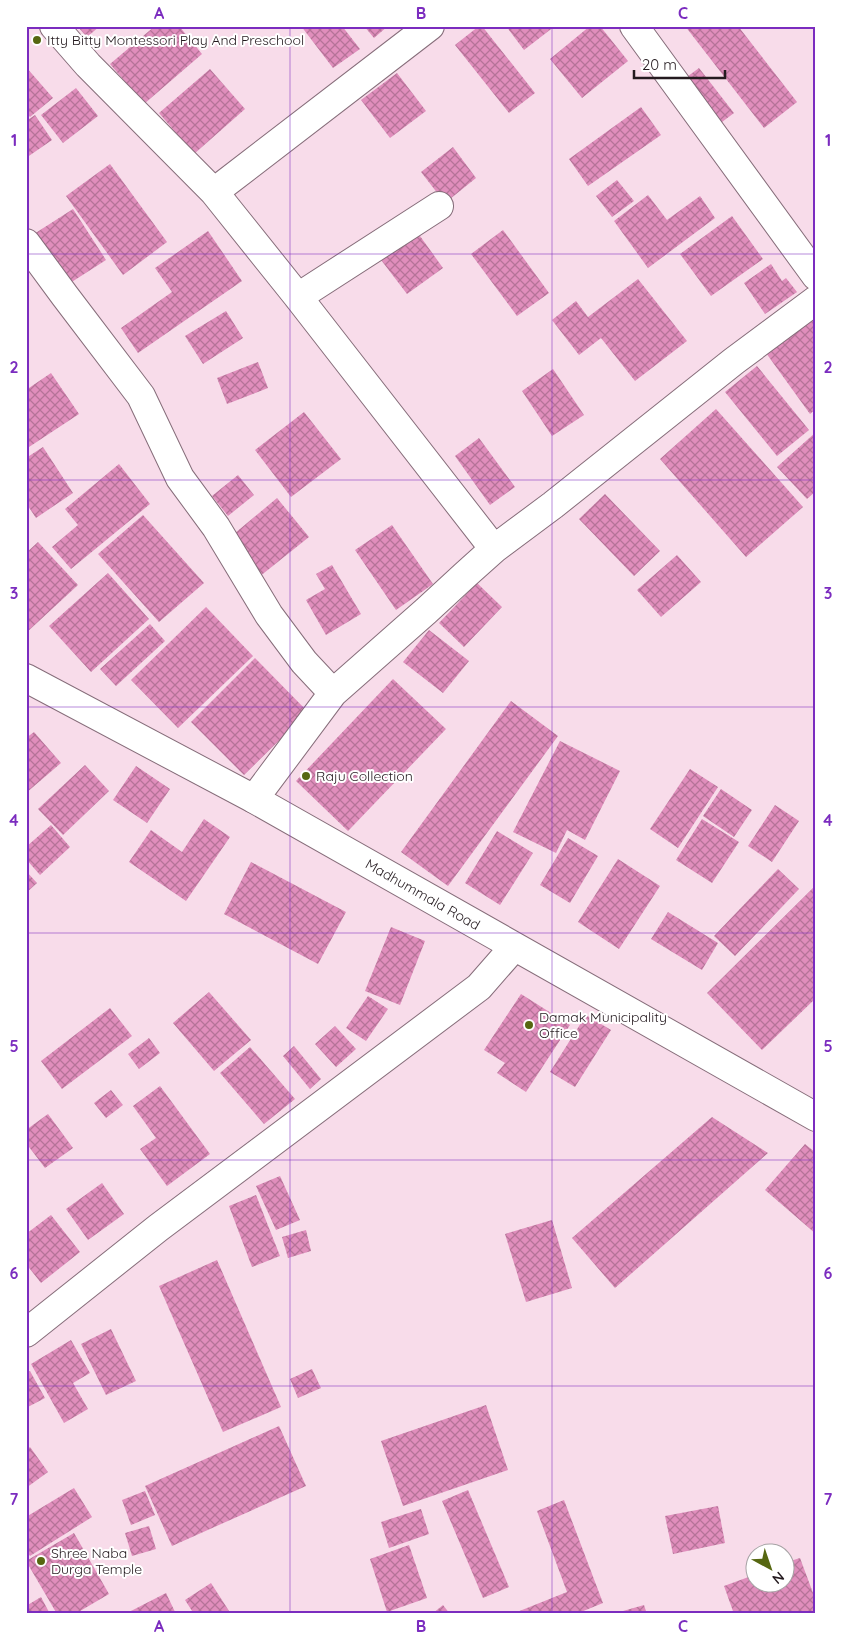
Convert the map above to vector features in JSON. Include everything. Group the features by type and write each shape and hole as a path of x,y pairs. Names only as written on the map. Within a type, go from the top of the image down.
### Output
{"street":[{"path":"54,26 88,65 214,192 494,549"},
{"path":"214,192 430,26"},
{"path":"634,26 816,276"},
{"path":"298,297 439,206"},
{"path":"26,243 141,396 180,478 216,527 269,615 304,662 333,693"},
{"path":"254,799 333,693 494,549 553,505 734,361 816,300"},
{"name":"Madhummala Road","path":"26,678 254,799 816,1117"},
{"path":"26,1334 158,1228 479,987 514,947"}],"building":[{"path":"77,26 100,26 87,37"},
{"path":"155,26 179,26 202,54 144,104 110,64"},
{"path":"301,26 342,26 360,49 333,68"},
{"path":"364,26 388,26 374,38"},
{"path":"479,26 482,26 535,93 509,113 455,45"},
{"path":"506,26 555,26 524,50"},
{"path":"590,26 600,26 628,61 582,98 550,59"},
{"path":"685,26 738,26 797,102 764,128"},
{"path":"26,67 53,98 30,117 26,113"},
{"path":"699,68 734,113 714,128 680,82"},
{"path":"210,69 245,109 194,154 159,113"},
{"path":"397,73 426,111 390,138 361,100"},
{"path":"76,88 98,116 63,143 41,115"},
{"path":"641,107 661,135 588,186 569,159"},
{"path":"35,115 52,140 26,158 26,121"},
{"path":"453,147 476,178 445,203 421,172"},
{"path":"110,164 167,242 123,275 66,196"},
{"path":"617,180 634,201 612,217 596,196"},
{"path":"648,195 667,220 700,196 715,218 648,268 614,221"},
{"path":"73,209 106,260 67,285 34,234"},
{"path":"732,216 763,259 711,296 680,254"},
{"path":"415,229 443,268 407,294 378,256"},
{"path":"503,230 549,293 517,316 471,254"},
{"path":"208,231 242,281 138,353 121,328 172,292 155,268"},
{"path":"771,264 782,281 786,278 797,292 765,314 744,283"},
{"path":"638,279 687,341 635,381 601,338 579,355 552,320 576,301 588,317"},
{"path":"226,311 243,338 203,364 185,336"},
{"path":"812,319 816,324 816,409 810,414 766,353"},
{"path":"258,362 268,388 227,404 217,378"},
{"path":"757,366 809,430 777,456 725,392"},
{"path":"553,369 584,415 552,436 522,391"},
{"path":"51,373 79,414 26,449 26,390"},
{"path":"716,409 803,507 746,557 660,459"},
{"path":"304,412 341,459 291,497 255,450"},
{"path":"816,432 816,491 807,499 777,467"},
{"path":"479,438 515,487 490,505 455,456"},
{"path":"43,447 73,493 36,518 26,503 26,458"},
{"path":"119,464 150,504 71,569 52,547 78,525 65,509"},
{"path":"238,475 254,495 228,516 212,496"},
{"path":"605,494 660,551 634,576 579,519"},
{"path":"277,498 309,537 259,577 228,539"},
{"path":"143,515 204,583 159,622 98,554"},
{"path":"392,525 433,584 396,610 355,550"},
{"path":"38,542 78,585 26,633 26,553"},
{"path":"677,555 701,582 661,617 637,590"},
{"path":"332,565 361,614 326,635 306,600 325,589 316,574"},
{"path":"108,573 149,619 91,672 49,626"},
{"path":"477,583 502,607 464,647 439,623"},
{"path":"206,607 253,656 178,728 131,680"},
{"path":"150,624 165,641 116,686 100,669"},
{"path":"429,630 469,661 443,693 403,662"},
{"path":"255,658 308,712 244,775 191,722"},
{"path":"393,679 446,729 348,831 296,781"},
{"path":"511,701 558,736 448,886 401,852"},
{"path":"34,732 61,763 26,793 26,738"},
{"path":"560,741 620,771 585,840 567,830 556,853 513,832"},
{"path":"85,765 109,791 63,835 38,809"},
{"path":"136,766 170,789 147,823 113,800"},
{"path":"690,769 718,787 678,848 650,829"},
{"path":"721,789 752,810 734,837 703,816"},
{"path":"775,805 799,821 772,862 748,846"},
{"path":"204,819 230,837 186,901 129,862 151,830 182,852"},
{"path":"702,819 739,842 712,883 676,860"},
{"path":"51,825 70,847 40,875 26,859 26,847"},
{"path":"497,831 533,853 500,905 465,883"},
{"path":"568,838 598,856 570,903 540,885"},
{"path":"618,859 660,886 619,949 578,922"},
{"path":"251,862 346,912 318,964 224,914"},
{"path":"778,869 799,889 735,956 714,936"},
{"path":"26,871 37,883 26,893"},
{"path":"816,885 816,998 762,1050 707,993"},
{"path":"668,912 718,943 702,970 651,939"},
{"path":"391,927 425,941 400,1005 365,991"},
{"path":"209,992 251,1040 214,1071 173,1023"},
{"path":"521,994 570,1025 526,1092 497,1073 505,1063 484,1050"},
{"path":"368,996 388,1009 366,1041 346,1028"},
{"path":"110,1008 132,1036 62,1089 41,1061"},
{"path":"586,1015 611,1030 575,1087 550,1072"},
{"path":"335,1026 356,1049 336,1067 315,1044"},
{"path":"149,1038 160,1053 139,1069 128,1054"},
{"path":"294,1046 321,1079 310,1089 283,1056"},
{"path":"250,1047 295,1099 264,1124 220,1073"},
{"path":"160,1086 210,1154 167,1186 140,1149 156,1138 133,1106"},
{"path":"111,1090 123,1105 106,1118 94,1103"},
{"path":"48,1114 73,1148 45,1168 26,1143 26,1130"},
{"path":"712,1117 768,1153 615,1288 572,1238"},
{"path":"805,1144 816,1153 816,1234 765,1190"},
{"path":"280,1176 300,1220 276,1230 256,1186"},
{"path":"102,1183 124,1214 88,1240 66,1209"},
{"path":"256,1195 280,1256 252,1267 229,1206"},
{"path":"51,1215 80,1252 41,1283 26,1264 26,1234"},
{"path":"552,1220 572,1288 526,1302 505,1234"},
{"path":"306,1230 311,1251 288,1258 282,1237"},
{"path":"217,1260 281,1407 223,1432 159,1286"},
{"path":"111,1329 136,1381 106,1395 81,1344"},
{"path":"71,1340 90,1373 73,1383 88,1409 64,1423 31,1364"},
{"path":"312,1369 321,1388 298,1398 290,1379"},
{"path":"30,1371 45,1398 26,1408 26,1373"},
{"path":"486,1405 508,1470 403,1506 381,1441"},
{"path":"279,1426 306,1486 172,1546 145,1486"},
{"path":"30,1447 48,1472 26,1488 26,1450"},
{"path":"74,1488 92,1517 30,1556 26,1551 26,1517"},
{"path":"468,1490 509,1587 483,1598 442,1501"},
{"path":"145,1491 155,1515 131,1525 122,1500"},
{"path":"564,1500 603,1603 576,1614 512,1614 567,1592 537,1511"},
{"path":"718,1506 725,1543 673,1554 665,1516"},
{"path":"421,1509 429,1534 389,1548 381,1522"},
{"path":"149,1526 156,1549 132,1556 125,1533"},
{"path":"74,1533 109,1594 75,1614 57,1614 26,1561"},
{"path":"409,1545 427,1598 387,1612 370,1559"},
{"path":"800,1558 816,1601 816,1614 734,1614 724,1586 744,1579 744,1592 794,1592 794,1560"},
{"path":"211,1583 231,1614 194,1614 185,1600"},
{"path":"166,1593 176,1614 130,1614 129,1612"},
{"path":"41,1597 50,1614 26,1614 26,1606"},
{"path":"443,1605 450,1614 432,1614"},
{"path":"644,1605 647,1614 616,1614 616,1613"}],"place":[{"name":"Itty Bitty Montessori Play And Preschool","path":"37,40"},
{"name":"Raju Collection","path":"306,776"},
{"name":"Damak Municipality Office","path":"529,1025"},
{"name":"Shree Naba Durga Temple","path":"41,1561"}]}
